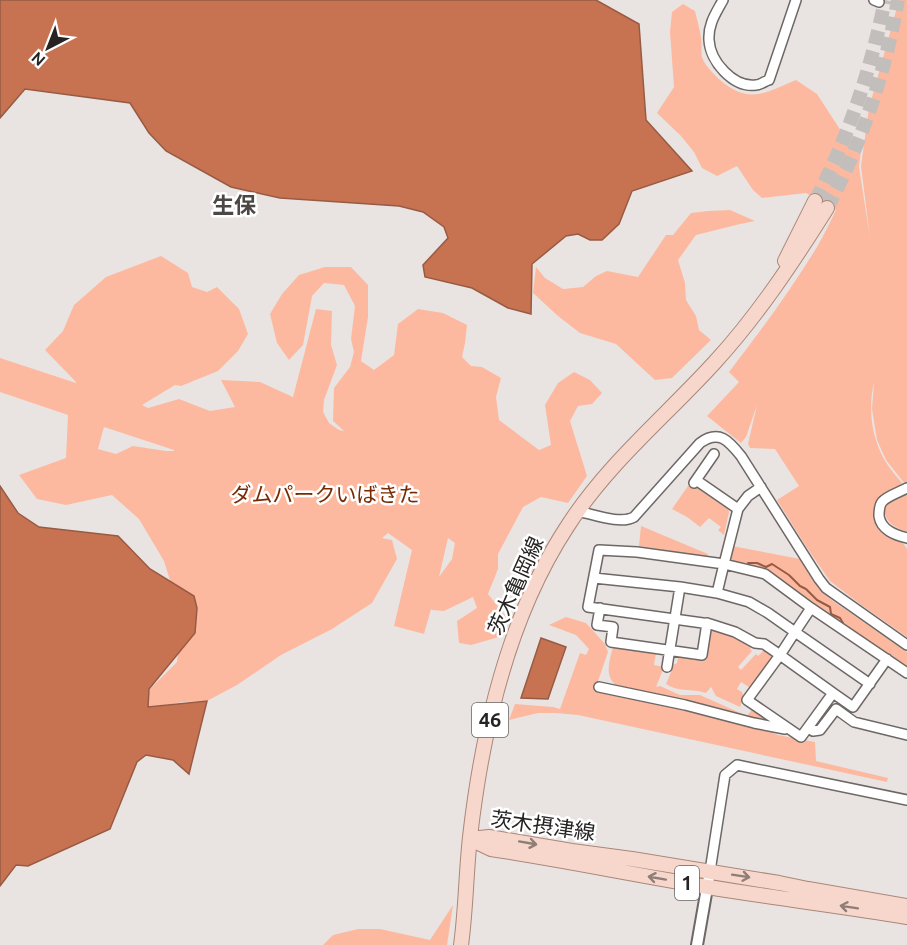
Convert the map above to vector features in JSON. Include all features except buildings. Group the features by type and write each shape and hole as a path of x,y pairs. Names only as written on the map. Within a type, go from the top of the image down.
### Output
{"main road":[{"name":"茨木亀岡線","path":"797,248 815,201"},
{"name":"茨木亀岡線","path":"461,945 470,839 489,724 519,621 539,576 578,511 614,466 709,369 757,313 797,248 827,208"},
{"name":"茨木摂津線","path":"470,839 489,837 710,871 907,906"},
{"name":"茨木摂津線","path":"470,839 491,849 707,887 907,917"}],"street":[{"path":"723,0 710,22 709,41 713,57 724,72 741,83 757,85 769,80 796,0"},
{"path":"578,511 626,520 634,517 700,443 712,437 722,438 731,443 741,456 826,588 907,645"},
{"path":"714,454 694,482 738,509"},
{"path":"717,593 738,509 748,496 761,487"},
{"path":"907,488 883,501 879,507 879,513 886,529 907,538"},
{"path":"887,659 853,707 764,644 755,643 735,632 707,623 588,607 599,550 637,552 724,564 765,574 811,608 887,659 907,674"},
{"path":"594,578 680,587 717,593 749,602 870,684"},
{"path":"667,667 680,587"},
{"path":"600,608 597,625 613,627 611,642 702,655 707,623"},
{"path":"811,608 780,655 747,691 747,700 801,737 833,693"},
{"path":"602,690 685,705 790,730"},
{"path":"808,728 813,731 820,730 836,709 854,722 907,735"},
{"path":"698,945 725,775 736,765 907,800"}],"green space":[{"path":"899,0 907,0 907,483 905,484 886,460 877,440 872,409 874,382 871,411 876,440 884,459 904,485 875,514 907,549 907,637 830,581 807,548 777,500 799,486 775,449 750,448 748,444 757,405 746,437 741,443 707,416 739,382 729,372 796,279 817,247 836,210 806,193 762,198 753,190 737,166 717,176 702,168 694,152 681,136 657,113 674,87 670,32 672,12 683,4 695,11 701,35 702,57 705,63 729,87 739,92 757,94 796,80 817,94 843,134 862,142 859,167 870,238 861,166 869,108"},
{"path":"730,210 755,221 696,235 678,260 685,283 686,300 696,316 699,330 711,340 672,378 655,380 616,344 580,333 533,293 536,267 545,278 563,289 583,287 596,276 607,271 638,277 666,235 673,235 691,213"},
{"name":"ダムパークいばきた","path":"161,256 188,273 192,287 207,292 217,287 239,309 248,334 238,351 218,371 181,386 175,385 142,405 148,408 179,399 210,411 235,407 221,380 260,382 293,397 316,309 332,311 331,345 337,365 324,400 323,412 329,423 344,431 333,421 334,388 350,367 354,352 351,339 355,306 344,285 324,283 312,296 303,345 289,360 277,343 270,314 282,294 299,275 325,267 351,267 368,285 368,317 361,361 374,370 394,355 398,324 418,309 443,313 467,325 462,357 471,366 482,367 501,378 496,397 499,420 539,450 551,445 545,405 558,383 574,372 590,380 602,393 592,404 578,406 570,421 587,476 568,503 541,497 523,507 498,554 498,569 488,594 507,618 499,637 471,645 459,643 457,621 477,608 473,597 444,611 431,609 424,634 394,626 412,550 388,533 382,538 392,540 397,559 372,603 332,629 281,655 237,685 207,701 183,702 148,708 149,690 177,662 182,619 164,561 139,519 112,495 66,505 37,499 19,475 66,458 68,415 0,392 0,358 76,383 45,350 63,331 74,305 106,277","holes":["104,427 174,450 174,451 133,446 116,454 98,449","448,538 455,543 452,559 439,577"]},
{"path":"688,486 698,486 727,506 729,512 724,535 718,530 721,527 709,518 700,527 672,509"},
{"path":"907,490 907,532 895,527 886,518 885,509 889,501"},
{"path":"641,526 708,554 707,557 639,546"},
{"path":"732,546 800,559 815,583 833,601 907,652 907,669 766,571 732,564 730,557"},
{"path":"566,617 586,623 605,644 608,652 595,690 815,742 816,761 888,778 887,782 578,715 538,713 509,720 515,704 560,709 580,653 586,655 589,649 576,635 549,625"},
{"path":"710,627 753,645 750,649 752,651 738,667 741,670 756,654 758,656 764,650 774,657 752,689 741,682 737,689 744,697 740,707 716,696 711,687 706,693 666,684 671,666 677,663 678,657 704,659"},
{"path":"613,647 656,653 654,665 664,667 656,687 660,686 680,695 700,695 747,716 753,708 777,725 620,688 609,675"},
{"path":"453,905 447,945 323,945 333,935 358,929 380,929 430,940"}],"shaded area":[{"path":"0,0 596,0 639,24 646,120 692,171 632,191 619,224 602,240 590,240 578,234 566,236 532,264 531,314 508,308 472,288 425,277 423,265 448,238 444,227 423,212 399,206 280,198 231,187 166,151 149,133 130,103 25,89 0,118"},
{"path":"0,486 18,513 39,527 118,536 150,569 194,596 197,608 195,633 149,689 148,707 207,701 189,774 173,760 146,755 137,762 110,829 28,866 16,865 0,886"},
{"path":"541,638 566,647 548,699 521,698"}],"waterway":[{"path":"748,563 757,563 766,567 772,564 789,575 817,600 830,607 831,614 840,618 843,623"}],"tunnel":[{"path":"815,201 838,153 857,103 873,52 885,0"},
{"path":"827,208 851,158 871,107 898,0"}],"district":[{"name":"生保","path":"234,205"}]}
